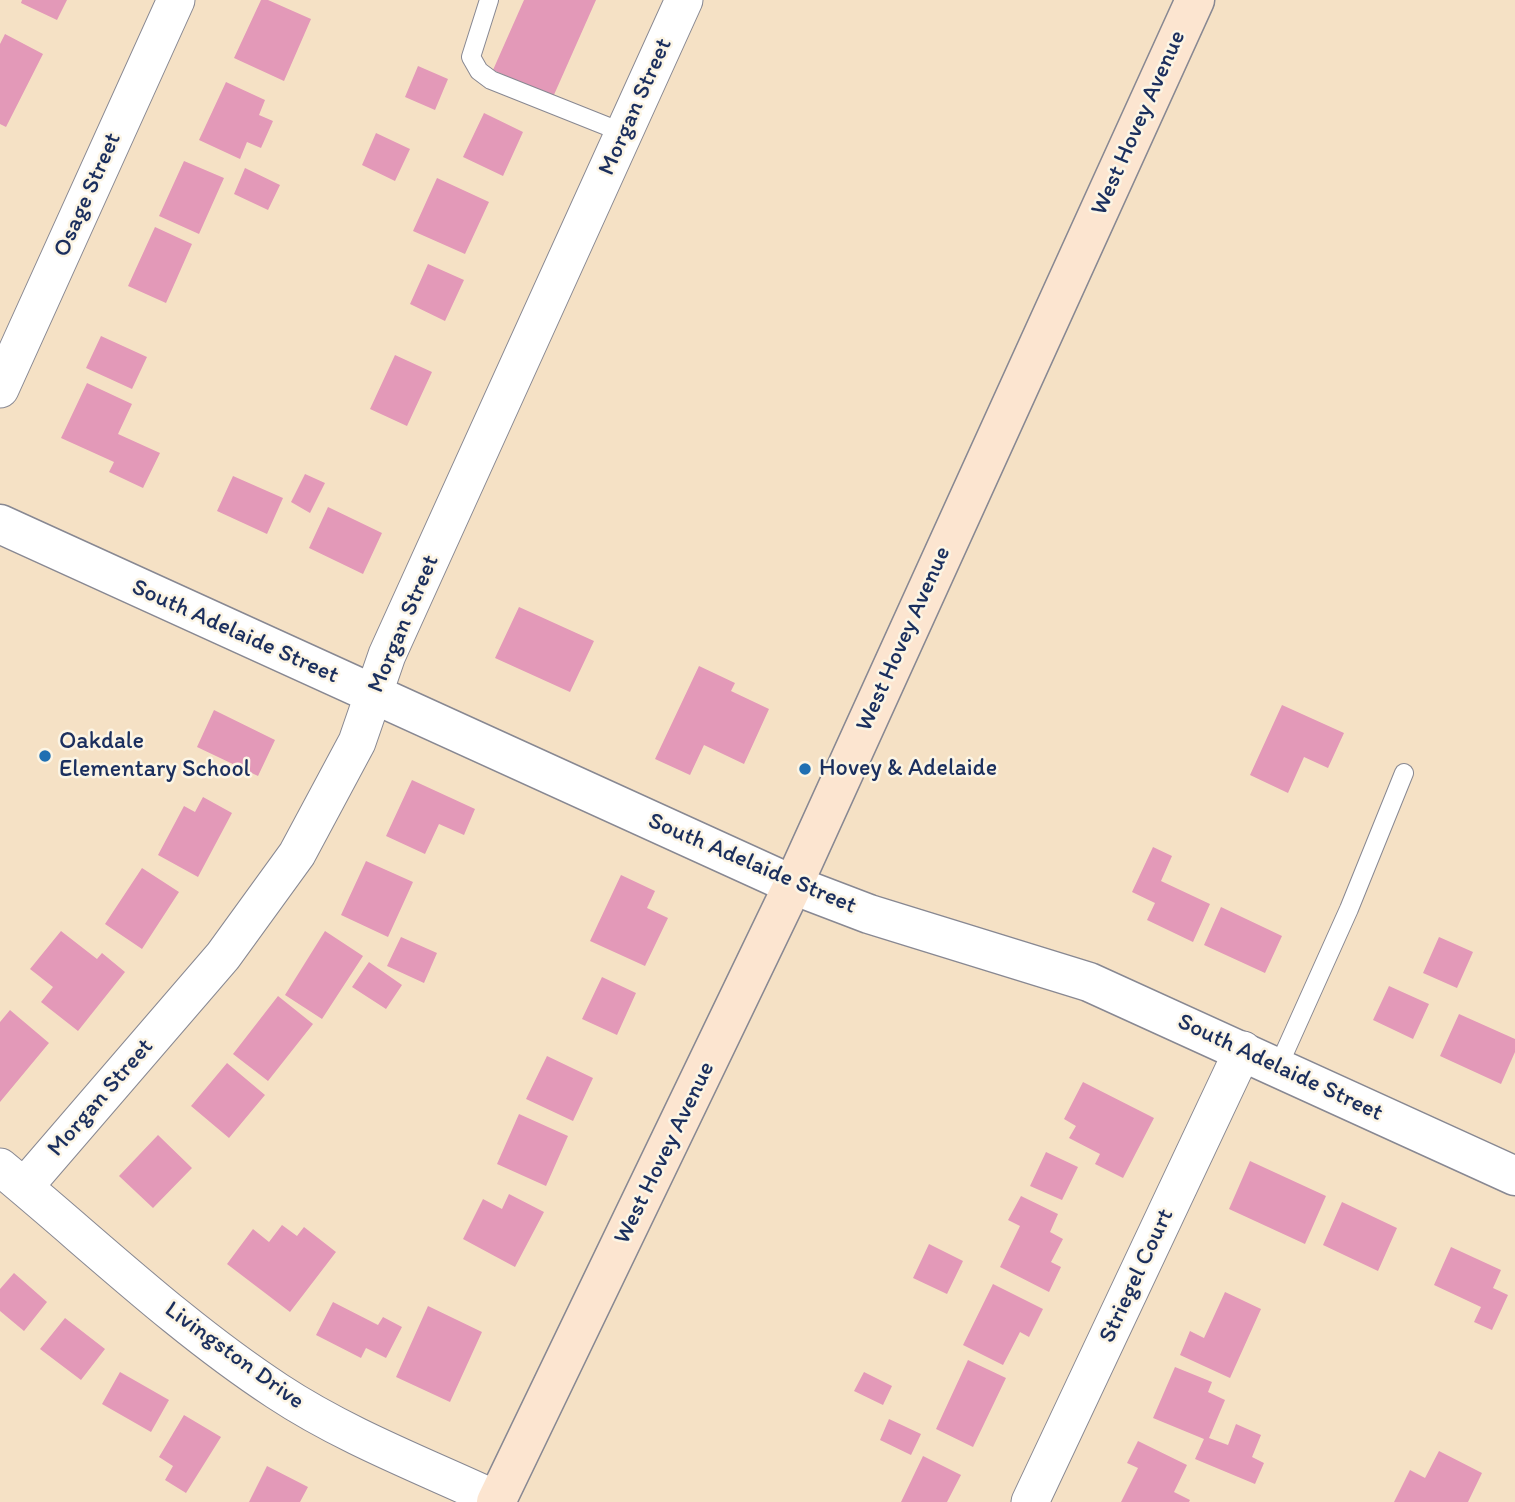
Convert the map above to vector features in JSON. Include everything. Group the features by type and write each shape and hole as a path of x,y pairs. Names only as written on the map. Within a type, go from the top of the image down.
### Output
{"main road":[{"name":"West Hovey Avenue","path":"496,1501 793,885 1195,0"}],"street":[{"name":"Osage Street","path":"0,389 176,0"},
{"name":"Morgan Street","path":"12,1177 223,956 297,853 357,742 387,655 684,0"},
{"name":"South Adelaide Street","path":"0,524 793,885 869,914 1089,982 1515,1176"},
{"name":"Striegel Court","path":"1030,1502 1242,1050"},
{"name":"Livingston Drive","path":"12,1177 201,1336 278,1391 367,1440 496,1501"}],"lane":[{"path":"489,0 471,57 479,71 491,80 624,134"},
{"path":"1278,1067 1349,909 1404,773"}],"building":[{"path":"22,0 67,0 57,20 21,3"},
{"path":"261,0 268,0 311,19 284,81 234,58"},
{"path":"524,0 596,0 553,97 493,70"},
{"path":"5,34 43,54 6,127 0,124 0,44"},
{"path":"418,66 448,79 435,110 405,97"},
{"path":"226,82 265,100 259,115 273,121 261,148 247,142 240,159 199,140"},
{"path":"484,113 523,132 503,176 463,157"},
{"path":"376,133 410,149 395,181 362,165"},
{"path":"184,161 224,178 199,234 159,216"},
{"path":"245,168 280,185 268,210 234,194"},
{"path":"437,178 489,202 465,254 413,231"},
{"path":"155,227 192,244 166,303 128,286"},
{"path":"428,264 464,280 445,321 410,304"},
{"path":"101,336 147,357 132,389 86,368"},
{"path":"395,355 432,372 407,426 370,409"},
{"path":"87,383 132,404 118,434 160,453 143,488 109,472 114,462 61,438"},
{"path":"305,474 325,483 310,513 291,502"},
{"path":"233,476 283,498 267,534 217,511"},
{"path":"328,507 382,533 363,574 309,548"},
{"path":"519,607 594,641 570,692 495,658"},
{"path":"699,666 735,683 731,691 769,709 744,764 704,745 690,775 655,759"},
{"path":"1282,705 1344,733 1328,768 1304,757 1288,793 1250,775"},
{"path":"214,710 275,740 258,776 197,747"},
{"path":"412,780 475,809 464,835 439,824 425,854 386,836"},
{"path":"203,797 232,813 198,877 158,855 184,806 195,812"},
{"path":"1153,847 1172,856 1161,881 1210,904 1193,942 1147,920 1155,903 1132,892"},
{"path":"366,861 413,882 388,937 341,915"},
{"path":"142,868 179,892 142,949 105,924"},
{"path":"621,875 655,891 647,908 668,918 645,966 590,941"},
{"path":"1221,907 1282,936 1265,973 1204,945"},
{"path":"61,931 97,959 102,953 125,972 78,1031 41,1002 53,987 30,969"},
{"path":"325,931 363,956 322,1019 285,995"},
{"path":"401,937 437,953 424,983 387,966"},
{"path":"1439,937 1473,952 1457,988 1423,973"},
{"path":"369,962 402,985 386,1009 352,987"},
{"path":"602,977 636,993 617,1035 582,1019"},
{"path":"1389,986 1429,1004 1413,1039 1373,1020"},
{"path":"278,996 313,1024 268,1081 233,1054"},
{"path":"10,1010 49,1043 0,1102 0,1022"},
{"path":"1459,1014 1515,1039 1515,1052 1501,1084 1440,1056"},
{"path":"547,1056 593,1078 573,1121 526,1099"},
{"path":"227,1063 265,1095 229,1138 191,1106"},
{"path":"1083,1082 1154,1118 1123,1178 1095,1164 1100,1154 1069,1138 1076,1126 1064,1119"},
{"path":"519,1114 568,1136 546,1186 497,1164"},
{"path":"158,1135 192,1168 153,1208 119,1176"},
{"path":"1046,1152 1078,1167 1062,1200 1030,1186"},
{"path":"1250,1161 1326,1196 1305,1244 1229,1209"},
{"path":"509,1194 544,1212 515,1267 463,1239 483,1199 502,1209"},
{"path":"1021,1196 1058,1214 1050,1232 1063,1239 1051,1262 1061,1267 1049,1292 1000,1267 1020,1226 1008,1220"},
{"path":"1342,1202 1397,1228 1378,1271 1323,1245"},
{"path":"282,1225 297,1236 304,1227 336,1252 290,1312 227,1264 253,1229 269,1242"},
{"path":"929,1244 963,1261 947,1294 913,1278"},
{"path":"1451,1247 1501,1270 1493,1288 1508,1295 1492,1330 1474,1322 1481,1307 1434,1285"},
{"path":"14,1273 47,1302 24,1331 0,1311 0,1289"},
{"path":"993,1284 1043,1309 1029,1337 1020,1332 1003,1365 963,1345"},
{"path":"1225,1292 1261,1309 1230,1378 1180,1355 1190,1331 1204,1338"},
{"path":"333,1302 378,1325 383,1317 402,1327 386,1358 366,1348 361,1358 316,1335"},
{"path":"428,1306 482,1332 450,1402 396,1377"},
{"path":"65,1318 105,1349 81,1380 40,1349"},
{"path":"968,1360 1006,1378 973,1447 936,1429"},
{"path":"1175,1367 1212,1382 1208,1392 1225,1400 1209,1438 1228,1445 1236,1424 1261,1435 1252,1457 1264,1463 1255,1484 1195,1459 1204,1439 1153,1418"},
{"path":"120,1372 169,1400 151,1432 102,1404"},
{"path":"864,1372 892,1386 883,1405 854,1391"},
{"path":"184,1415 221,1437 186,1493 165,1480 173,1466 159,1457"},
{"path":"889,1419 921,1434 911,1455 880,1440"},
{"path":"1138,1441 1187,1465 1174,1492 1190,1500 1189,1502 1121,1502 1138,1468 1127,1463"},
{"path":"1439,1451 1482,1473 1468,1502 1394,1502 1410,1470 1425,1478"},
{"path":"923,1456 961,1475 947,1502 901,1502"},
{"path":"267,1466 308,1487 300,1502 249,1502"}],"place":[{"name":"Oakdale Elementary School","path":"45,756"},
{"name":"Hovey & Adelaide","path":"805,769"}]}
